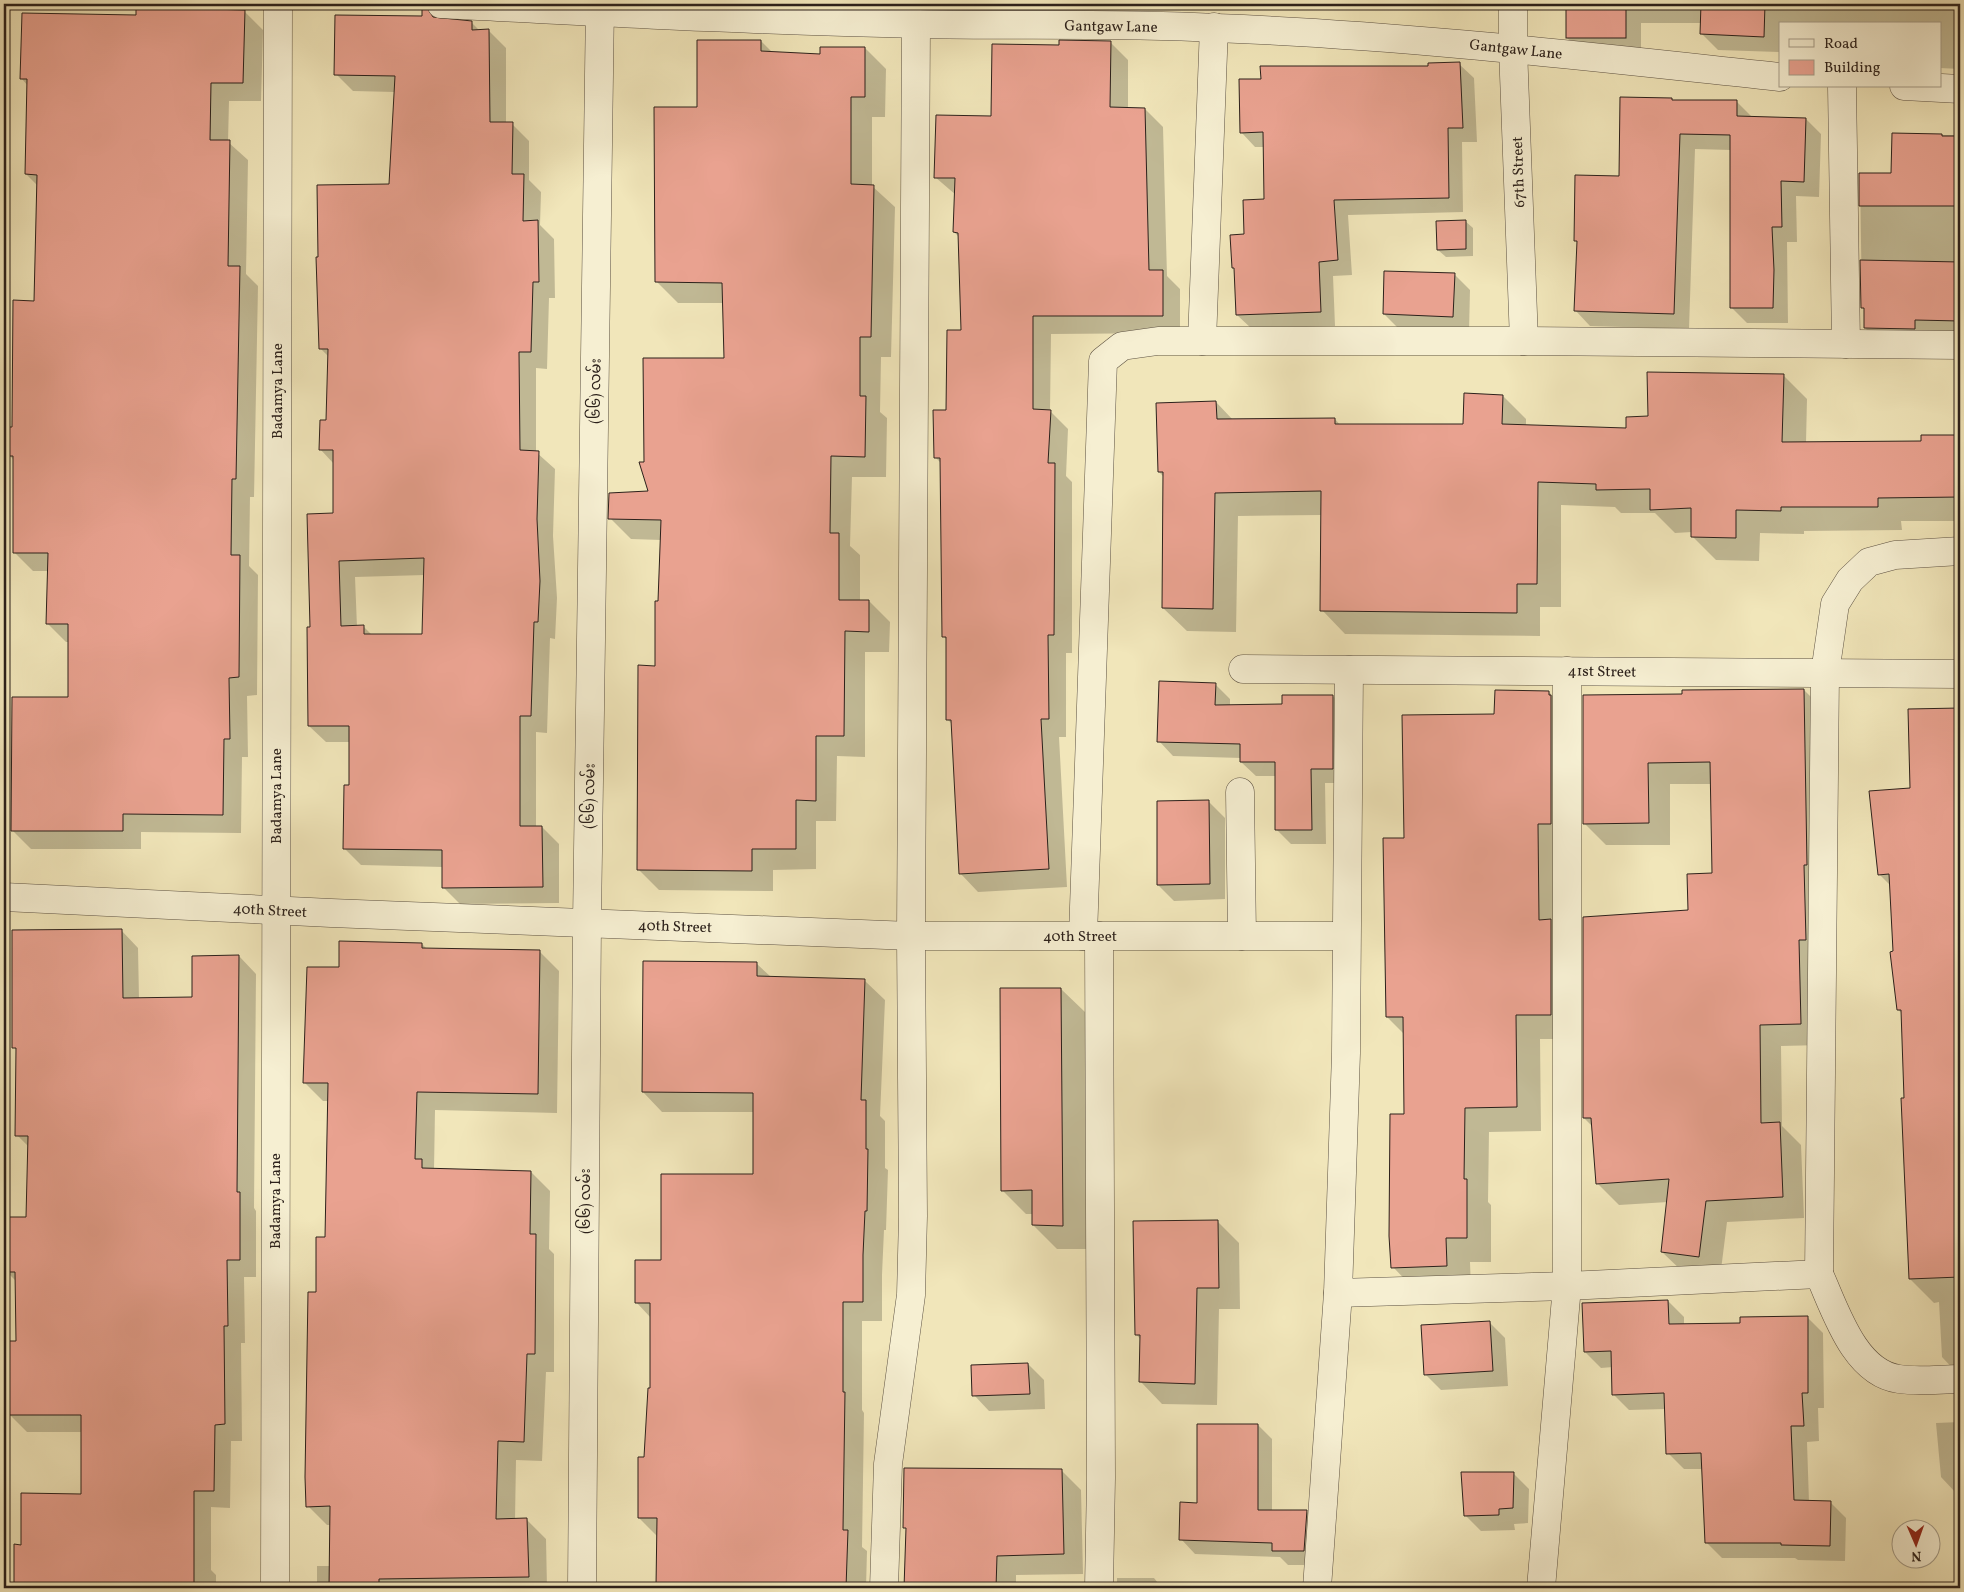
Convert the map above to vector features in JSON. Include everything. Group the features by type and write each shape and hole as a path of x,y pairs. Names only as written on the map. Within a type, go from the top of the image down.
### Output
{"street":[{"name":"Badamya Lane","path":"275,1588 278,4"},
{"name":"Gantgaw Lane","path":"441,4 600,9 916,24 1214,27 1378,37 1513,48 1779,77"},
{"name":"67th Street","path":"1513,4 1524,341"},
{"name":"(၆၆) လမ်း","path":"582,1588 587,922 600,9"},
{"path":"884,1588 888,1464 911,1295 916,24"},
{"path":"1202,342 1214,27"},
{"path":"1842,88 1846,344"},
{"path":"1941,88 1960,89"},
{"path":"1099,1588 1102,1478 1091,936 1103,361 1122,346 1158,341 1524,341 1960,345"},
{"path":"1960,551 1895,555 1869,562 1850,580 1835,604 1825,673 1819,1274 1840,1323 1860,1357 1897,1379 1960,1379"},
{"name":"41st Street","path":"1243,670 1960,674"},
{"path":"1317,1588 1338,1293 1346,1053 1350,670"},
{"path":"1541,1588 1567,1286 1568,671"},
{"path":"1240,792 1242,936"},
{"name":"40th Street","path":"4,897 911,936 1346,936"},
{"path":"1338,1293 1567,1286 1819,1274"}],"building":[{"path":"1566,4 1626,4 1626,38 1566,38"},
{"path":"1701,4 1765,4 1764,37 1700,34"},
{"path":"426,6 433,17 472,21 472,30 489,29 490,122 513,122 512,174 524,174 523,221 538,220 539,282 533,282 531,352 519,352 520,450 539,451 537,519 540,581 538,622 534,622 531,716 520,716 520,826 542,826 543,887 442,888 442,850 343,849 344,785 349,785 349,726 308,726 307,627 310,627 307,514 333,513 333,450 319,450 320,420 326,420 328,349 319,349 316,257 318,257 317,185 389,184 395,76 334,75 335,15 422,16 422,7","holes":["424,558 422,634 364,634 364,625 341,626 339,561"]},
{"path":"136,7 245,10 243,83 211,83 210,140 230,140 228,266 240,266 236,479 232,479 231,555 240,555 239,677 229,678 230,739 224,739 223,815 123,814 123,831 11,831 12,697 68,697 68,624 46,624 48,553 13,553 13,456 8,456 8,427 12,427 13,300 34,301 37,175 25,174 27,79 20,79 22,13 136,15"},
{"path":"697,40 761,40 761,51 820,54 820,47 865,47 865,97 851,97 851,184 874,185 871,337 860,337 860,396 866,396 865,457 831,456 830,533 839,533 839,600 869,600 869,632 845,631 844,736 816,736 816,801 796,800 796,849 752,849 752,871 637,870 638,665 655,666 655,601 658,601 661,520 608,519 609,493 648,491 639,462 644,462 643,358 724,358 722,283 655,282 654,107 697,107"},
{"path":"1059,40 1111,41 1110,107 1145,108 1149,270 1163,270 1163,316 1033,316 1033,409 1051,410 1048,463 1055,463 1054,635 1048,635 1049,719 1041,719 1049,869 959,874 951,720 946,720 946,637 942,637 940,458 934,458 933,410 946,410 947,330 961,330 958,233 953,232 955,178 934,178 936,115 991,116 992,44 1059,45"},
{"path":"1460,62 1463,128 1448,128 1449,198 1334,200 1338,260 1319,262 1321,312 1236,315 1234,268 1232,268 1230,235 1244,234 1243,200 1264,199 1263,132 1240,133 1239,79 1261,79 1260,66 1428,66 1428,63"},
{"path":"1620,97 1672,98 1672,100 1737,100 1737,116 1806,118 1804,182 1781,181 1782,227 1772,227 1773,308 1730,308 1730,135 1680,134 1674,314 1574,311 1577,241 1574,241 1575,175 1619,176"},
{"path":"1892,133 1960,136 1960,206 1859,206 1859,173 1891,173"},
{"path":"1466,220 1466,249 1437,250 1436,221"},
{"path":"1860,260 1960,262 1960,321 1915,320 1915,329 1864,328 1864,308 1861,308"},
{"path":"1384,271 1455,273 1453,317 1383,314"},
{"path":"1647,372 1784,374 1782,442 1921,441 1921,435 1959,435 1960,497 1878,498 1878,507 1781,507 1781,511 1736,510 1736,538 1691,537 1691,508 1650,510 1650,489 1596,490 1596,484 1538,482 1537,584 1517,584 1517,613 1320,611 1321,491 1215,493 1213,609 1162,608 1163,472 1158,472 1156,403 1216,401 1217,419 1335,418 1335,424 1463,424 1464,393 1503,395 1502,424 1626,428 1626,417 1648,416"},
{"path":"1159,681 1216,683 1215,705 1282,704 1282,695 1333,695 1333,769 1311,769 1312,830 1275,830 1275,762 1240,762 1240,744 1157,742"},
{"path":"1804,689 1807,865 1804,865 1806,940 1799,940 1801,1024 1760,1025 1761,1123 1780,1122 1783,1197 1706,1201 1699,1257 1661,1252 1669,1179 1596,1184 1591,1118 1583,1118 1583,917 1688,910 1687,874 1712,873 1710,762 1648,763 1649,823 1583,824 1583,695 1682,694 1682,690"},
{"path":"1495,690 1549,691 1549,695 1551,695 1551,824 1538,824 1539,920 1551,919 1551,1015 1516,1015 1517,1107 1465,1108 1464,1179 1467,1179 1467,1238 1446,1238 1447,1266 1391,1268 1389,1236 1390,1114 1404,1114 1403,1017 1386,1017 1383,838 1404,838 1402,715 1494,714"},
{"path":"1960,708 1960,1277 1909,1279 1901,1098 1904,1098 1901,1010 1897,1010 1890,952 1893,951 1889,874 1878,875 1869,791 1910,788 1908,709"},
{"path":"1209,800 1210,884 1157,885 1157,801"},
{"path":"122,929 123,998 192,997 192,956 239,955 237,1192 240,1192 240,1260 227,1260 228,1326 224,1326 225,1424 215,1425 214,1491 194,1491 194,1585 116,1585 116,1588 14,1588 14,1544 21,1545 21,1493 81,1494 81,1415 8,1415 9,1341 16,1341 15,1272 6,1272 6,1217 26,1217 28,1136 15,1136 16,1048 12,1048 12,930"},
{"path":"339,941 422,943 422,948 540,950 538,1094 417,1092 415,1159 422,1159 422,1168 531,1171 530,1234 536,1234 535,1354 527,1354 524,1442 498,1441 496,1519 527,1518 529,1577 379,1579 379,1588 329,1588 330,1506 306,1507 305,1477 308,1292 316,1292 316,1237 325,1237 328,1083 303,1083 307,967 339,967"},
{"path":"643,961 757,962 757,976 865,979 861,1100 866,1100 866,1149 868,1149 867,1211 865,1211 863,1255 863,1302 843,1302 843,1392 845,1392 843,1530 848,1530 846,1588 656,1586 657,1518 638,1518 638,1457 644,1457 648,1388 650,1388 650,1303 635,1303 635,1260 661,1260 661,1174 753,1174 753,1093 642,1092"},
{"path":"1000,988 1061,988 1063,1226 1032,1225 1032,1190 1001,1191"},
{"path":"1218,1220 1219,1288 1197,1288 1195,1384 1139,1382 1140,1335 1135,1335 1133,1221"},
{"path":"1668,1300 1669,1324 1740,1323 1740,1317 1808,1316 1808,1393 1802,1393 1804,1426 1791,1426 1794,1500 1831,1501 1830,1546 1781,1545 1781,1543 1705,1543 1701,1453 1666,1454 1664,1393 1612,1395 1611,1351 1584,1352 1582,1303"},
{"path":"1490,1321 1493,1371 1424,1375 1421,1325"},
{"path":"1028,1363 1030,1394 972,1396 971,1365"},
{"path":"1197,1424 1258,1424 1258,1510 1307,1510 1304,1551 1272,1551 1272,1543 1179,1540 1180,1502 1197,1503"},
{"path":"904,1468 1062,1469 1064,1554 997,1556 996,1588 904,1588 906,1528 903,1528"},
{"path":"1461,1472 1514,1472 1513,1508 1499,1509 1499,1515 1464,1516"}]}
